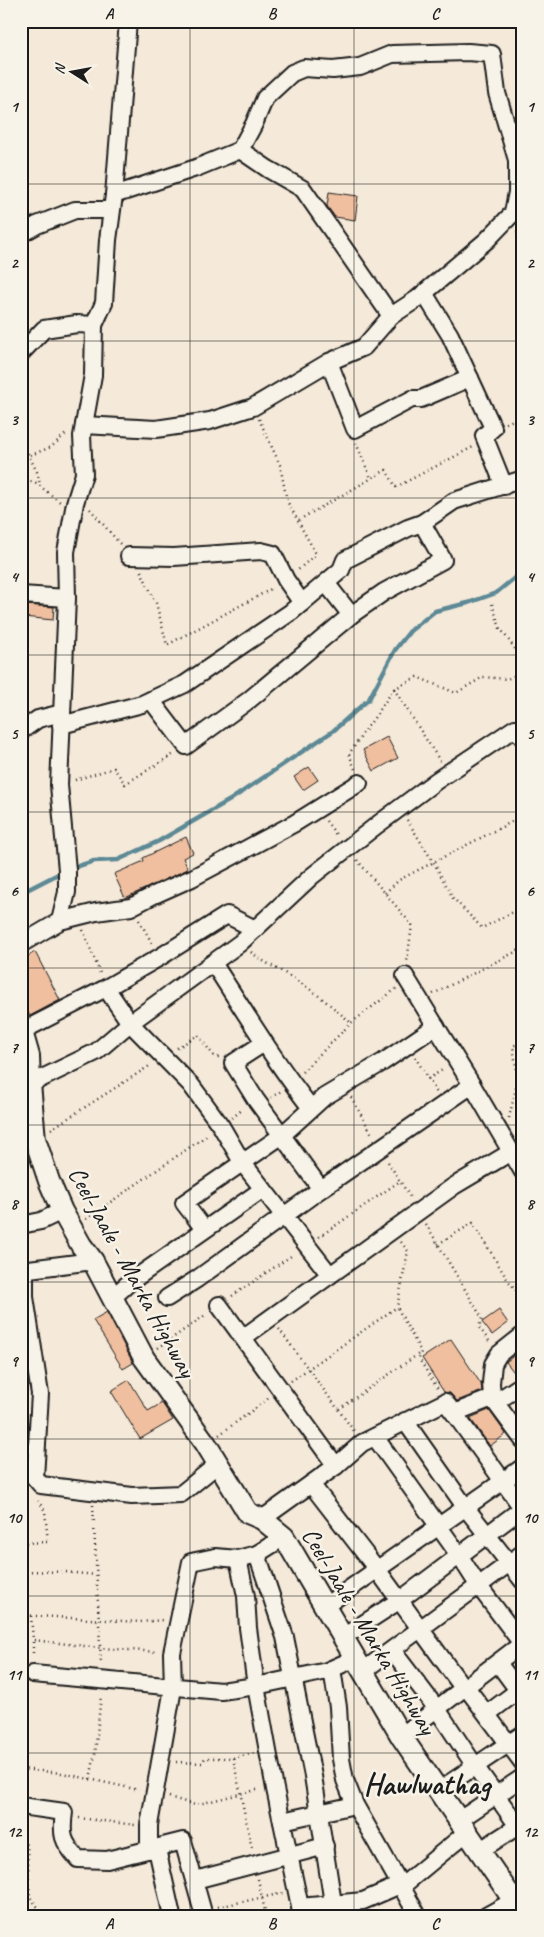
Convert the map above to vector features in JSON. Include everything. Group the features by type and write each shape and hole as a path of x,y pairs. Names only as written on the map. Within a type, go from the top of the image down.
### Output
{"street":[{"path":"60,921 66,892 59,785 67,598 66,552 84,474 83,431 93,375 94,325 104,303 128,21"},
{"path":"21,234 36,225 75,210 113,202 240,150 265,98 292,73 304,68 333,70 360,67 392,54 492,54 497,93 517,160 517,192 513,213 487,240 424,293 391,316 364,347 329,362 253,407 210,421 156,429 83,431"},
{"path":"240,150 303,189 391,316"},
{"path":"424,293 450,336 494,428 484,436 504,486"},
{"path":"21,354 44,329 77,324 94,325"},
{"path":"329,362 356,429 412,399 421,399 470,378"},
{"path":"21,731 38,719 62,719 142,704 185,684 284,617 341,570 345,560 408,528 422,524 454,501 523,479"},
{"path":"151,700 186,746 249,700 351,615 384,592 443,560 422,524"},
{"path":"129,556 174,557 260,551 274,554 286,580 302,603"},
{"path":"326,583 351,615"},
{"path":"21,595 67,598"},
{"path":"30,1084 96,1052 130,1023 240,943 312,876 399,808 448,773 515,728 523,738"},
{"path":"21,944 60,921 96,912 132,907 192,878 317,810 359,783"},
{"path":"22,1029 106,988 227,915 255,929"},
{"path":"213,963 291,1083 311,1108"},
{"path":"406,978 523,1172"},
{"path":"106,988 130,1023 191,1085 220,1126 242,1162 330,1275"},
{"path":"204,1229 184,1203 281,1136 324,1097 408,1046 436,1026"},
{"name":"Ceel-Jaale - Marka Highway","path":"22,1029 29,1056 30,1128 49,1181 67,1220 81,1245 93,1261 144,1358 206,1444 248,1513 262,1519 284,1537 401,1736 518,1907"},
{"path":"264,1043 233,1063 281,1136 321,1189"},
{"path":"166,1298 472,1085"},
{"path":"244,1337 394,1230 507,1146"},
{"path":"113,1297 130,1282 263,1189"},
{"path":"21,1225 41,1221 67,1220"},
{"path":"93,1261 23,1270 28,1347 40,1394 28,1475 40,1485 132,1496 181,1494 218,1464"},
{"path":"219,1305 336,1466"},
{"path":"523,1335 499,1354 493,1364 491,1383 492,1398 523,1440"},
{"path":"262,1519 336,1466 368,1440 405,1421 449,1407 492,1398 502,1398 523,1384"},
{"path":"343,1637 400,1600 523,1509 449,1407"},
{"path":"405,1421 466,1508 487,1534 516,1558 523,1581"},
{"path":"368,1440 438,1527 522,1644 401,1736"},
{"path":"325,1606 376,1568 466,1508 523,1467"},
{"path":"311,1484 400,1600 419,1629 523,1763"},
{"path":"172,1916 153,1849 150,1825 173,1688 172,1652 191,1562 215,1557 238,1559 257,1554 284,1537"},
{"path":"257,1554 285,1636 313,1776 335,1910"},
{"path":"33,1674 221,1691 256,1686 359,1664 392,1650 516,1558"},
{"path":"238,1559 246,1596 248,1628 256,1686 301,1911 365,1908 400,1884 407,1882 496,1795 523,1777"},
{"path":"392,1650 437,1709 475,1766 521,1827 479,1851"},
{"path":"486,1714 521,1691 498,1663"},
{"path":"332,1669 338,1707 341,1759 345,1780 355,1805 418,1916"},
{"path":"438,1791 523,1734"},
{"path":"282,1821 355,1805"},
{"path":"21,1806 64,1812 63,1840 78,1859 107,1860 183,1841 203,1913"},
{"path":"194,1880 325,1846"},
{"path":"486,1916 518,1907"}],"path":[{"path":"356,429 352,434 371,478"},
{"path":"21,460 51,446 66,434 83,431"},
{"path":"21,440 30,456 40,485"},
{"path":"299,520 386,470 396,487 485,441"},
{"path":"21,478 40,485 73,516"},
{"path":"492,604 500,628 523,660"},
{"path":"359,783 349,754 394,689 417,677 456,693 483,677 507,679 523,672"},
{"path":"394,689 448,773"},
{"path":"59,785 114,768 125,784 186,746"},
{"path":"399,808 454,898 482,928 523,907"},
{"path":"67,1220 291,1083 351,1023 406,978 412,925 317,810"},
{"path":"384,893 399,880 523,816"},
{"path":"77,917 106,988"},
{"path":"240,943 265,964 290,976 323,998 351,1023"},
{"path":"420,1000 523,948"},
{"path":"30,1128 164,1057 198,1035 214,1056 233,1063"},
{"path":"507,1146 518,1079 513,1046 523,1041"},
{"path":"408,1046 444,1104"},
{"path":"144,1358 400,1181"},
{"path":"437,1244 472,1223 507,1279 523,1299"},
{"path":"394,1230 408,1252 397,1307 421,1352 419,1359 449,1407"},
{"path":"206,1444 308,1368 397,1307"},
{"path":"271,1317 339,1410 368,1440"},
{"path":"339,1410 421,1352"},
{"path":"90,1779 99,1721 101,1680 93,1491"},
{"path":"21,1543 48,1542 45,1511 36,1498"},
{"path":"21,1571 65,1572 96,1576"},
{"path":"21,1615 140,1622 179,1619"},
{"path":"31,1616 33,1640 101,1648 172,1652"},
{"path":"161,1761 202,1763 205,1758 233,1758 268,1751"},
{"path":"233,1758 266,1916"},
{"path":"21,1769 62,1773 155,1793 195,1805 275,1785"},
{"path":"64,1812 89,1820 150,1825"},
{"path":"21,1842 26,1845 30,1897 45,1916"},
{"path":"203,1913 297,1890"}],"building":[{"path":"329,192 358,196 355,220 335,217 327,206"},
{"path":"25,605 54,607 53,620 23,617"},
{"path":"387,737 398,758 374,771 363,750"},
{"path":"309,767 318,780 303,790 294,777"},
{"path":"186,837 193,853 183,858 188,869 125,898 114,874 144,861 143,858"},
{"path":"35,952 60,1000 30,1016 21,999 21,960"},
{"path":"499,1310 508,1323 492,1335 482,1322"},
{"path":"107,1312 133,1363 123,1369 93,1320"},
{"path":"451,1339 481,1384 482,1391 457,1401 450,1393 444,1392 422,1358"},
{"path":"523,1348 523,1374 517,1376 506,1362"},
{"path":"129,1380 148,1411 162,1403 173,1420 140,1439 111,1391"},
{"path":"489,1410 506,1434 490,1446 470,1418"}],"waterway":[{"path":"69,869 94,861 118,860 159,841 230,800 333,731 369,699 395,650 410,631 435,611 468,603 496,593 523,571"},
{"path":"21,893 62,872"}],"district":[{"name":"Hawlwathag","path":"427,1784"}]}
